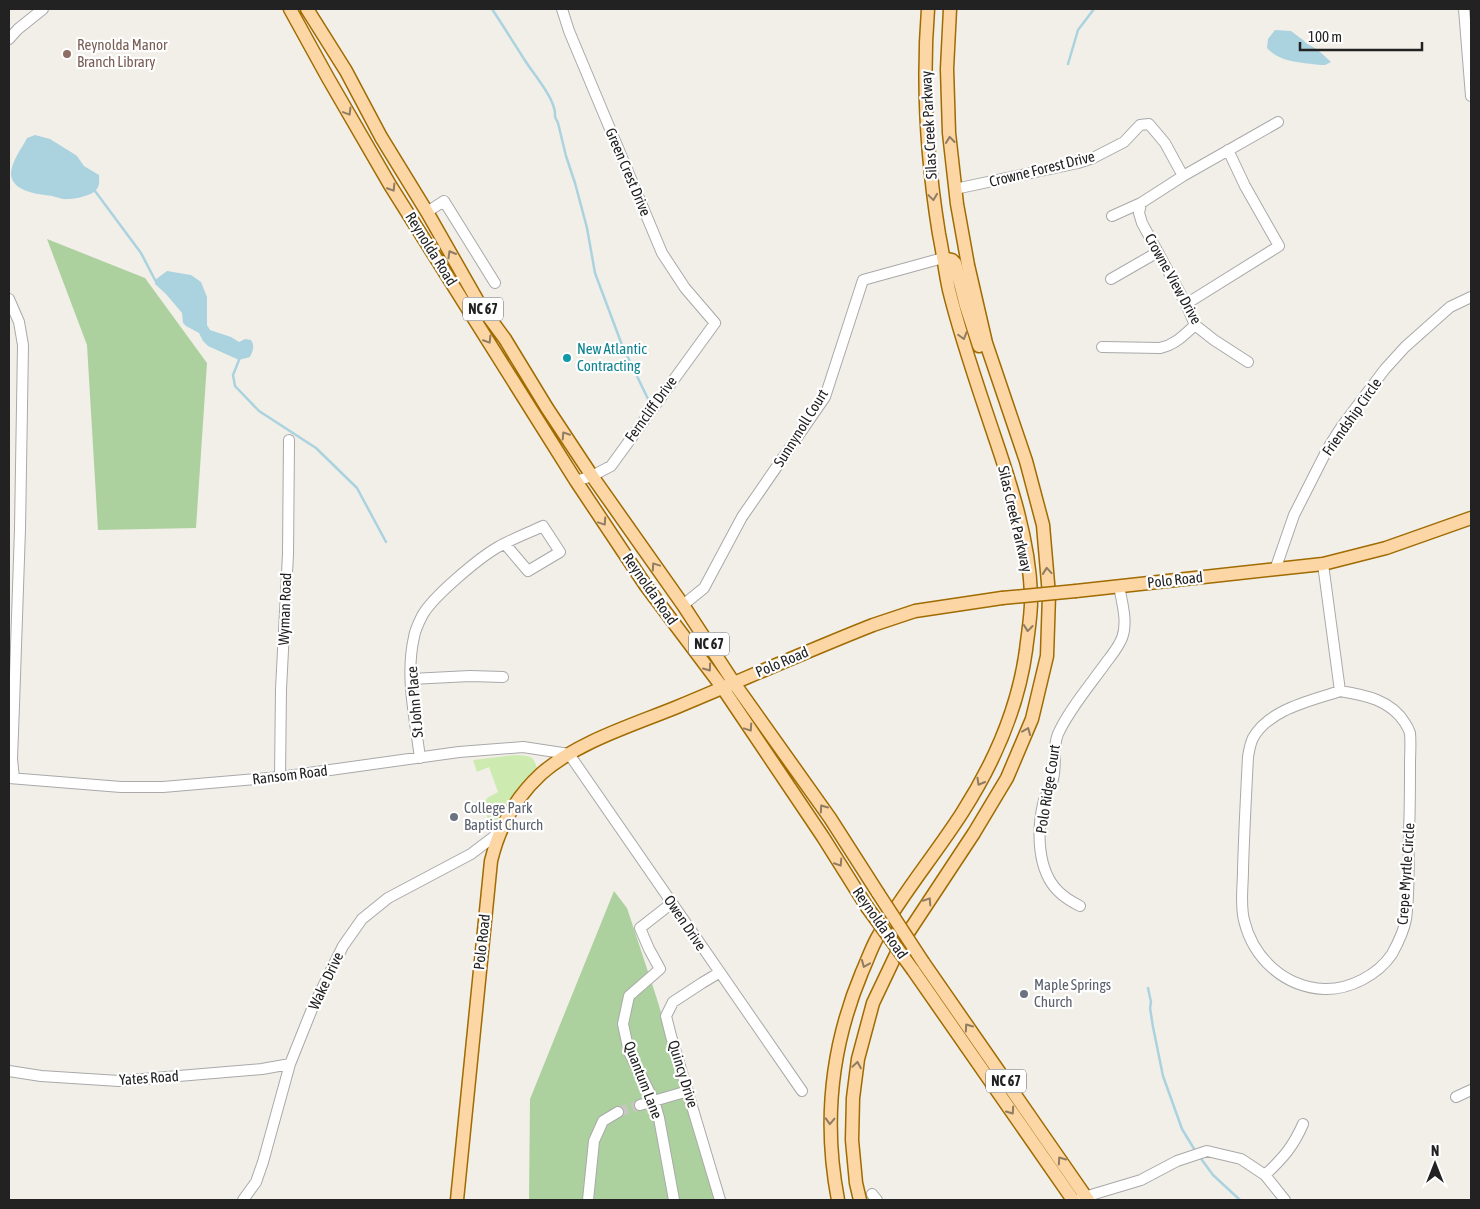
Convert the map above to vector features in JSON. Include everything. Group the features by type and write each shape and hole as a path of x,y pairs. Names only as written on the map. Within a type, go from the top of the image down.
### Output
{"main road":[{"name":"Reynolda Road","path":"290,9 390,185 576,482 646,586 722,687 868,906 918,966 1081,1199"},
{"name":"Reynolda Road","path":"308,9 346,71 381,137 427,212 480,305 506,340 547,408 592,476 683,605 734,683 830,818 878,893 918,966"},
{"name":"Silas Creek Parkway","path":"838,1200 832,1172 830,1124 833,1078 841,1031 856,986 879,934 962,812 991,762 1013,708 1026,652 1031,596 1024,541 1011,486 979,391 949,289 933,198 927,143 925,86 928,9"},
{"name":"Silas Creek Parkway","path":"860,1200 856,1183 852,1140 853,1098 858,1059 873,1003 902,942 974,833 1007,778 1032,719 1047,656 1049,595 1043,525 1026,461 986,343 968,265 955,189 949,133 947,69 950,9"},
{"path":"944,258 955,263 966,306 982,354 991,376 1002,390"},
{"name":"Polo Road","path":"457,1200 490,870 494,850 500,832 513,806 542,774 569,754 604,736 722,687 880,622 916,611 1002,598 1323,564 1386,548 1471,518"}],"street":[{"path":"9,39 18,29 43,9"},
{"name":"Green Crest Drive","path":"562,9 569,31 662,253 685,288 716,322"},
{"path":"1464,9 1471,96"},
{"path":"1112,216 1141,203 1183,176 1278,122"},
{"name":"Crowne Forest Drive","path":"955,189 1094,158 1124,142 1140,125 1149,124 1165,142 1183,176"},
{"path":"1186,304 1279,246 1245,186 1228,150"},
{"path":"427,212 444,201 495,283"},
{"name":"Crowne View Drive","path":"1141,203 1138,213 1142,223 1186,304 1195,325 1248,362"},
{"path":"1111,279 1158,252"},
{"name":"Sunnynoll Court","path":"683,605 704,588 742,517 825,397 863,280 944,258"},
{"name":"Friendship Circle","path":"1275,570 1294,515 1328,448 1342,426 1385,369 1406,347 1450,307 1471,297"},
{"path":"9,299 19,322 23,345 20,529 11,778"},
{"name":"Ferncliff Drive","path":"576,482 611,466 622,448 716,322"},
{"path":"1102,346 1160,348 1169,346 1179,340 1195,325"},
{"name":"Wyman Road","path":"280,777 288,554 289,440"},
{"name":"St John Place","path":"420,758 411,679 411,655 414,635 422,614 462,574 497,548 505,544 543,526 560,552 528,572 505,544"},
{"path":"1323,564 1340,691"},
{"name":"Polo Ridge Court","path":"1080,906 1057,890 1050,881 1043,866 1040,852 1041,819 1044,802 1053,781 1058,734 1121,640 1125,622 1120,586"},
{"path":"411,679 470,676 503,677"},
{"name":"Crepe Myrtle Circle","path":"1340,691 1368,696 1389,705 1402,718 1410,732 1406,912 1399,940 1385,963 1377,970 1354,983 1340,987 1317,988 1292,981 1276,972 1256,949 1244,922 1243,875 1248,757 1250,746 1257,732 1274,717 1292,708 1340,691"},
{"name":"Ransom Road","path":"11,778 121,787 163,787 280,777 459,752 523,747 569,754"},
{"name":"Owen Drive","path":"569,754 733,994 802,1091"},
{"name":"Wake Drive","path":"243,1200 256,1182 263,1162 290,1064 312,1009 343,946 362,919 388,898 471,854 500,832"},
{"name":"Quantum Lane","path":"672,903 640,928 660,969 629,996 623,1024 628,1052 654,1101 659,1118 674,1200"},
{"name":"Quincy Drive","path":"720,1200 666,1016 673,1002 702,982 717,974 721,974"},
{"name":"Yates Road","path":"9,1071 41,1076 119,1081 262,1069 290,1064"},
{"path":"1456,1097 1471,1090"},
{"path":"640,1105 688,1091"},
{"path":"588,1200 594,1141 602,1121 618,1112"},
{"path":"1265,1175 1286,1154 1296,1140 1303,1124"},
{"path":"1081,1199 1140,1180 1177,1161 1207,1151 1241,1159 1265,1175 1285,1200"}],"green space":[{"path":"47,239 145,278 207,363 196,528 98,530 87,345"},
{"path":"515,755 532,758 537,769 522,785 500,818 490,828 484,805 487,798 498,792 489,767 477,772 473,760"},
{"path":"614,891 627,908 657,999 717,1200 529,1200 530,1099"}],"water":[{"path":"1275,30 1291,31 1318,50 1331,62 1320,65 1279,57 1267,48 1268,39"},
{"path":"35,135 50,139 71,152 77,156 84,166 99,175 99,184 96,190 83,197 63,199 27,191 16,185 12,180 11,169 27,138"},
{"path":"167,271 191,275 201,282 207,297 207,325 210,330 231,337 239,342 245,339 251,340 253,348 250,357 239,360 208,346 199,333 183,323 182,313 155,284 155,280"}],"waterway":[{"path":"492,9 553,104 555,117 587,228 595,273 622,345 648,399"},
{"path":"1068,64 1078,30 1094,9"},
{"path":"93,191 95,191 141,253 157,282"},
{"path":"239,358 233,375 235,386 259,411 316,448 357,488 386,542"},
{"path":"1148,988 1153,1027 1163,1076 1182,1129 1196,1152"},
{"path":"1199,1156 1213,1175 1240,1200"}],"tunnel":[{"path":"618,1112 640,1105"}],"place":[{"name":"Reynolda Manor Branch Library","path":"67,54"},
{"name":"New Atlantic Contracting","path":"567,358"},
{"name":"College Park Baptist Church","path":"454,817"},
{"name":"Maple Springs Church","path":"1024,994"}]}
